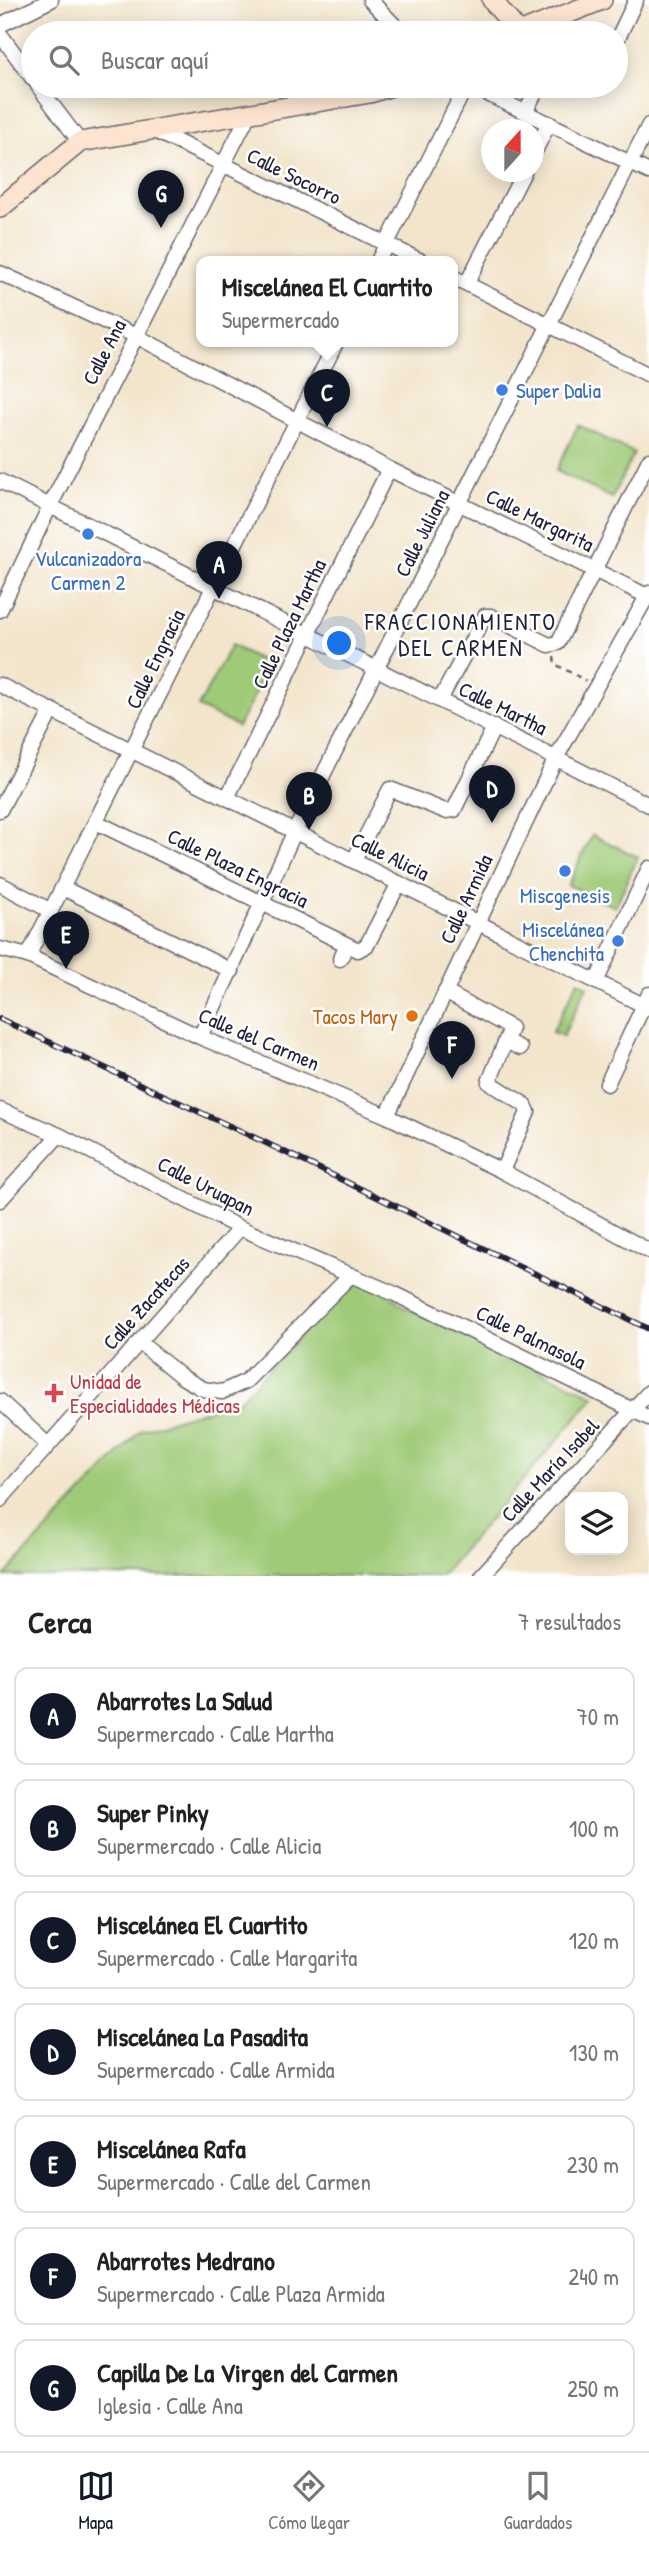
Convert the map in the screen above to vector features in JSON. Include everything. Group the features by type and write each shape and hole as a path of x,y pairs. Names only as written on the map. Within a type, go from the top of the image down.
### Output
{"street":[{"path":"0,25 51,0"},
{"path":"370,0 390,21"},
{"path":"492,0 509,21"},
{"path":"549,21 602,0"},
{"path":"626,21 636,0"},
{"path":"0,34 21,63"},
{"path":"47,98 80,142"},
{"path":"0,208 80,142 149,128 341,98"},
{"path":"381,256 462,98"},
{"path":"494,98 649,172"},
{"path":"525,112 533,98"},
{"name":"Calle Ana","path":"0,610 249,114"},
{"path":"544,133 549,123"},
{"name":"Calle Juliana","path":"200,1037 294,834 649,125"},
{"name":"Calle Socorro","path":"149,128 411,256"},
{"path":"467,283 519,182"},
{"name":"Calle Margarita","path":"0,273 136,336 389,469 649,595"},
{"path":"458,278 649,375"},
{"name":"Calle Engracia","path":"28,956 133,752 334,347"},
{"path":"440,700 485,616 553,646 558,643 649,460"},
{"name":"Calle Plaza Martha","path":"227,798 389,469"},
{"name":"Calle Martha","path":"0,481 649,805"},
{"name":"Calle Armida","path":"387,1116 556,758 649,595"},
{"name":"Calle Alicia","path":"0,685 294,834 354,860 596,982 647,1002"},
{"path":"0,810 52,710"},
{"path":"354,860 390,789 444,811 454,810 494,727"},
{"name":"Calle Plaza Engracia","path":"96,822 263,902 344,952 362,950 367,945 399,883"},
{"path":"596,982 649,868"},
{"path":"0,884 51,911"},
{"path":"63,888 232,971"},
{"name":"Calle del Carmen","path":"0,949 28,956 200,1037 387,1116 501,1170 649,1251"},
{"path":"445,992 511,1028 489,1082 525,1105 528,1112 501,1170"},
{"path":"607,1084 647,1002"},
{"path":"506,1041 520,1048"},
{"name":"Calle Uruapan","path":"0,1110 59,1135 240,1228 395,1294"},
{"path":"0,1200 59,1135"},
{"name":"Calle Zacatecas","path":"0,1500 240,1228"},
{"path":"139,1342 182,1377 203,1389 222,1392 246,1381 351,1275"},
{"name":"Calle Palmasola","path":"395,1294 649,1418"},
{"name":"Calle María Isabel","path":"481,1576 649,1392"},
{"path":"0,1401 48,1445"}],"path":[{"path":"553,646 555,664 595,686"}],"green space":[{"path":"578,425 634,453 612,498 556,471"},
{"path":"231,645 270,665 238,727 198,707"},
{"path":"592,835 638,857 615,907 568,885"},
{"path":"578,981 587,986 563,1036 552,1032"},
{"path":"359,1284 387,1293 408,1309 595,1396 441,1576 4,1576 141,1430 239,1400 335,1299"}],"railway":[{"path":"0,1019 264,1142 649,1329"}],"place":[{"name":"Capilla De La Virgen del Carmen","path":"161,228"},
{"name":"Super Dalia","path":"502,390"},
{"name":"Miscelánea El Cuartito","path":"327,427"},
{"name":"Vulcanizadora Carmen 2","path":"88,534"},
{"name":"Abarrotes La Salud","path":"219,599"},
{"name":"Miscelánea La Pasadita","path":"492,823"},
{"name":"Super Pinky","path":"309,830"},
{"name":"Miscgenesis","path":"565,871"},
{"name":"Miscelánea Chenchita","path":"618,941"},
{"name":"Miscelánea Rafa","path":"66,969"},
{"name":"Tacos Mary","path":"412,1016"},
{"name":"Abarrotes Medrano","path":"452,1079"},
{"name":"Unidad de Especialidades Médicas","path":"54,1393"}],"district":[{"name":"FRACCIONAMIENTO DEL CARMEN","path":"461,634"}]}
